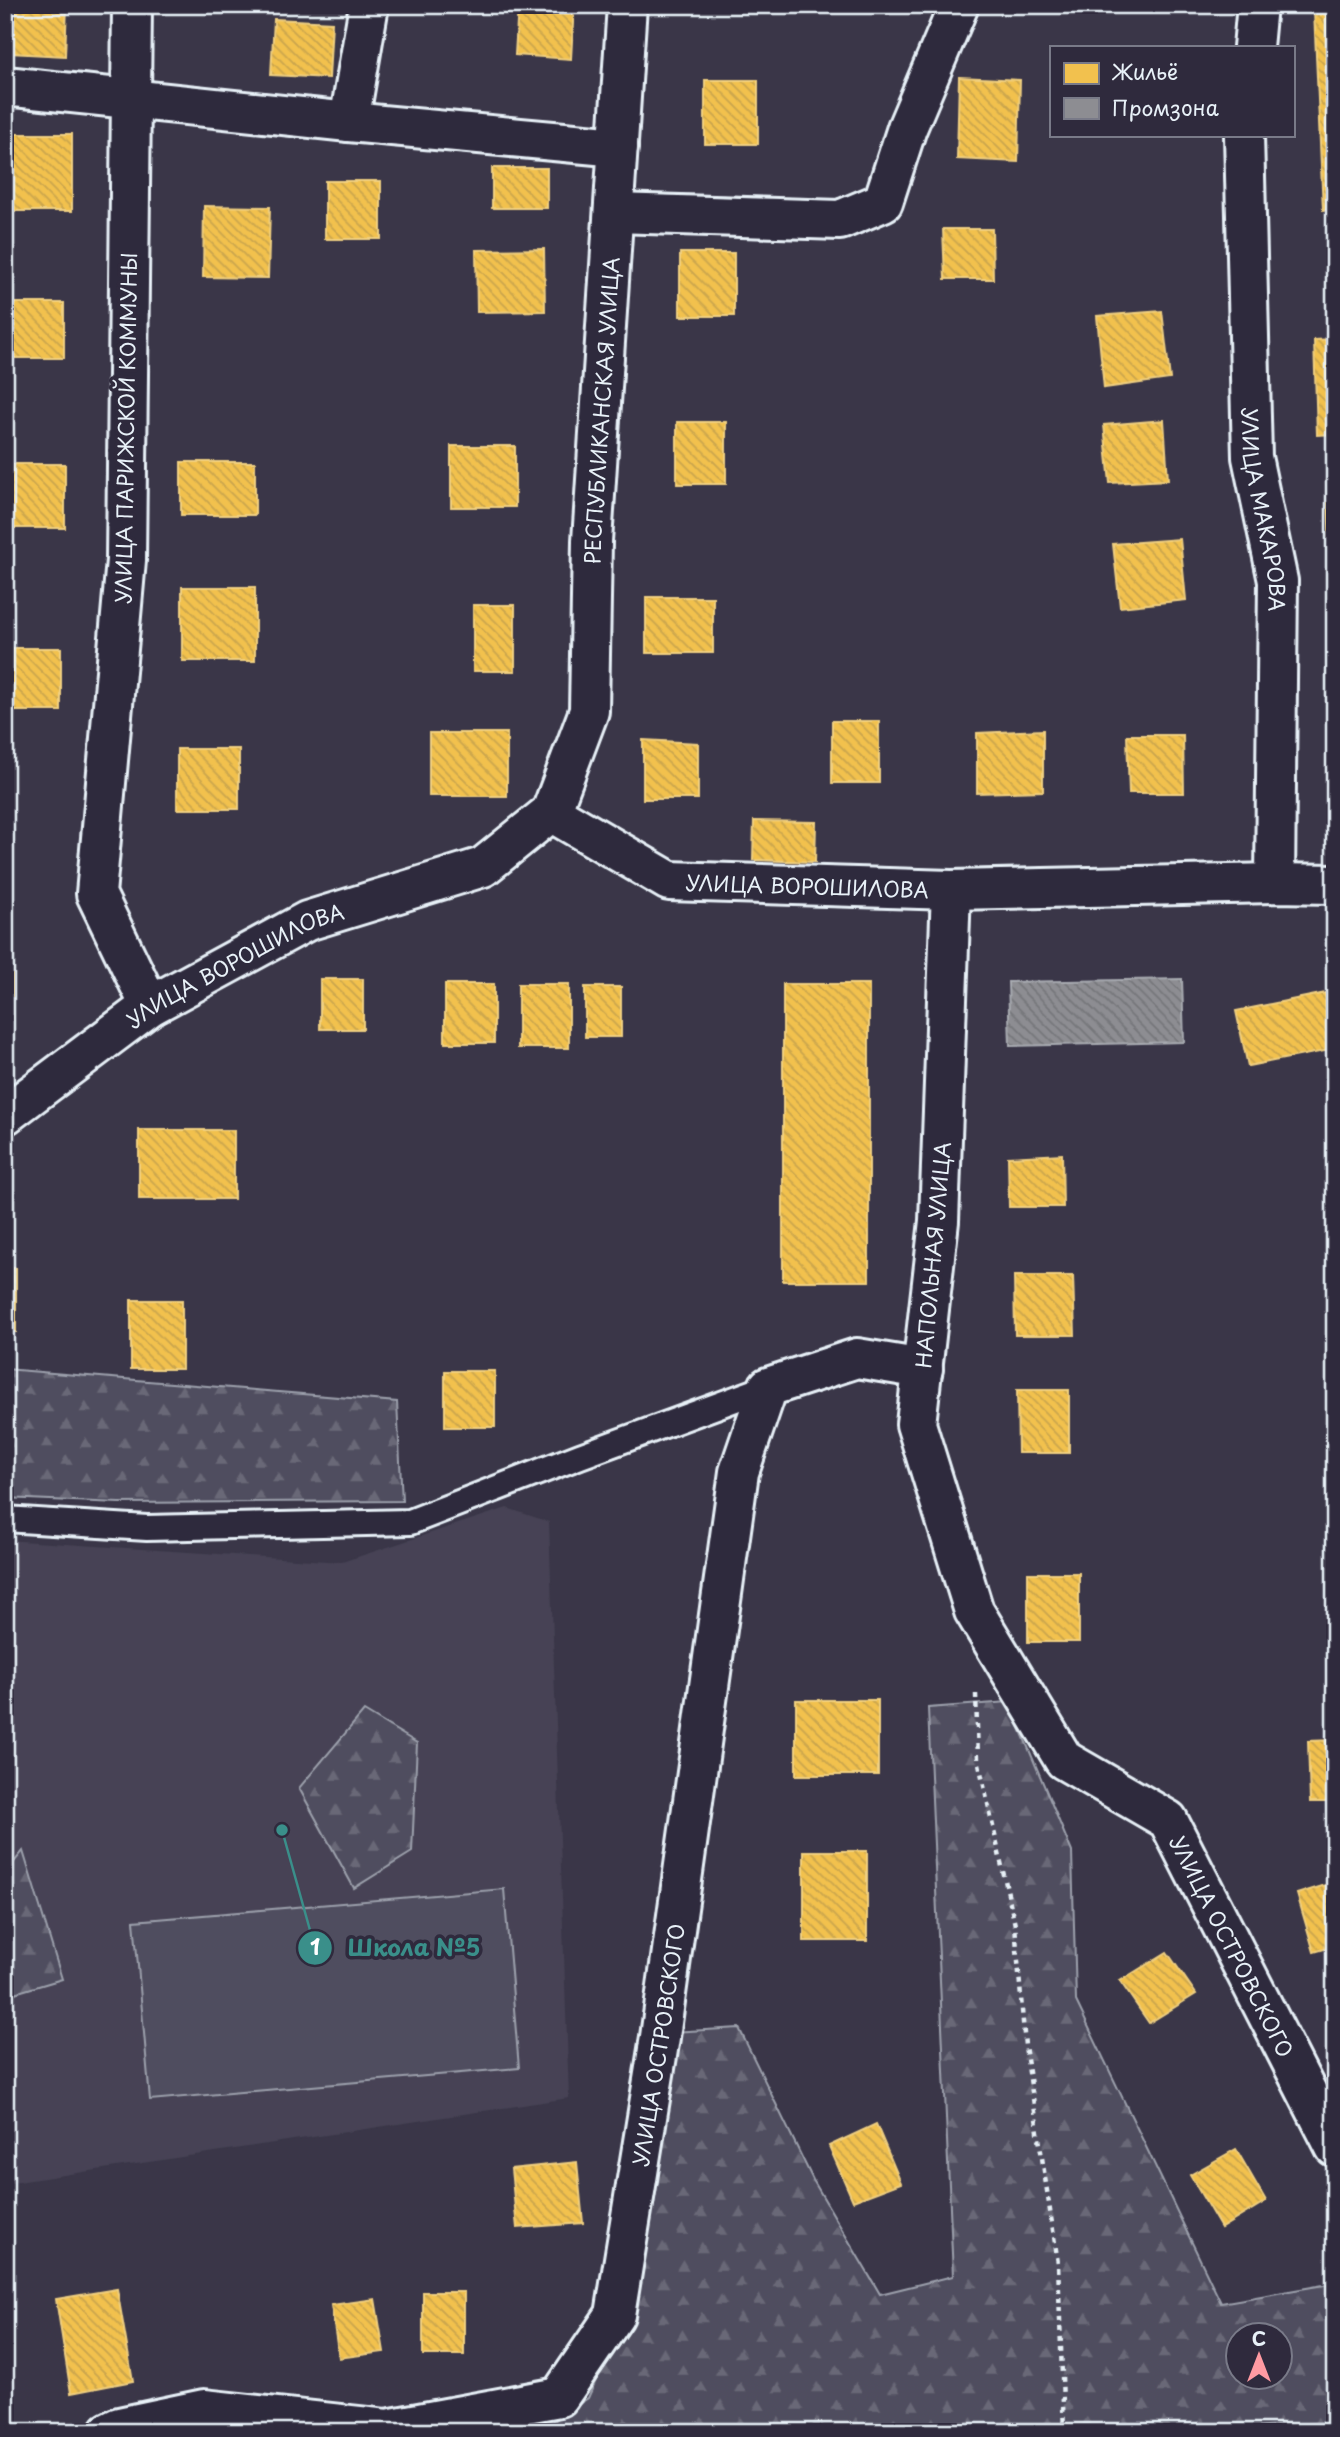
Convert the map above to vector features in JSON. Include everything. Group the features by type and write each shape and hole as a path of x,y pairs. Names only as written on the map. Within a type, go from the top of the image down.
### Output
{"street":[{"name":"УЛИЦА ПАРИЖСКОЙ КОММУНЫ","path":"132,5 126,560 96,894 150,1006"},
{"path":"349,122 369,5"},
{"name":"РЕСПУБЛИКАНСКАЯ УЛИЦА","path":"551,812 589,711 592,541 627,5"},
{"path":"615,213 840,220 883,202 907,128 959,5"},
{"path":"1252,46 1257,5"},
{"path":"5,86 349,122 618,146"},
{"name":"УЛИЦА МАКАРОВА","path":"1244,136 1252,457 1278,581 1275,883"},
{"name":"УЛИЦА ВОРОШИЛОВА","path":"5,1115 150,1006 307,921 483,867 551,812 669,881 951,890 1335,884"},
{"name":"НАПОЛЬНАЯ УЛИЦА","path":"951,890 939,1220 916,1424 974,1611"},
{"path":"768,1387 857,1358 923,1368"},
{"name":"УЛИЦА ОСТРОВСКОГО","path":"109,2432 120,2427 204,2409 387,2429 559,2397 615,2315 660,2037 739,1472 768,1387"},
{"name":"УЛИЦА ОСТРОВСКОГО","path":"974,1611 1064,1760 1168,1820 1335,2147"}],"lane":[{"path":"5,1519 147,1528 410,1522 768,1387"}],"path":[{"path":"976,1692 978,1759 1015,1925 1025,2046 1058,2263 1064,2432"}],"shaded area":[{"path":"507,1508 549,1522 569,2098 5,2184 5,1540 342,1562"}],"green space":[{"path":"5,1369 397,1402 402,1501 119,1503 5,1498"},
{"path":"1009,1702 1072,1852 1076,2001 1221,2303 1335,2283 1335,2422 1196,2432 517,2432 545,2427 588,2398 639,2284 672,2032 739,2028 813,2180 880,2294 953,2276 928,1708"},
{"path":"364,1711 417,1743 412,1852 354,1888 299,1788"},
{"path":"23,1851 62,1979 5,1996 5,1873"},
{"path":"504,1889 519,2068 150,2100 134,1921"}],"building: Жильё":[{"path":"12,5 67,5 65,56 10,53"},
{"path":"518,5 574,5 571,59 515,55"},
{"path":"698,5 742,5 742,8 698,8"},
{"path":"1335,10 1335,209 1323,210 1314,11"},
{"path":"274,19 332,22 329,78 271,75"},
{"path":"959,77 1020,80 1018,162 957,159"},
{"path":"705,80 758,80 758,144 705,144"},
{"path":"12,134 72,134 72,211 12,211"},
{"path":"492,168 547,168 547,208 492,208"},
{"path":"325,181 381,181 381,239 325,239"},
{"path":"204,206 270,207 268,278 203,277"},
{"path":"943,229 992,229 993,279 945,279"},
{"path":"544,249 545,311 477,312 476,250"},
{"path":"680,253 734,253 734,316 680,316"},
{"path":"5,303 64,303 64,358 5,358"},
{"path":"1162,311 1170,379 1104,388 1097,316"},
{"path":"1335,339 1335,434 1317,435 1314,340"},
{"path":"1164,420 1168,480 1110,483 1104,425"},
{"path":"677,422 726,422 726,484 677,484"},
{"path":"451,446 515,446 515,507 451,507"},
{"path":"181,462 255,462 255,515 181,515"},
{"path":"5,464 65,464 65,528 5,528"},
{"path":"1335,469 1335,576 1331,576 1327,470"},
{"path":"1180,539 1186,600 1120,607 1113,544"},
{"path":"182,587 255,587 255,661 182,661"},
{"path":"646,597 713,597 713,653 646,653"},
{"path":"473,605 515,605 515,671 473,671"},
{"path":"5,648 61,648 61,711 5,711"},
{"path":"832,721 879,721 879,783 832,783"},
{"path":"1043,730 1043,791 977,793 977,733"},
{"path":"429,733 507,733 507,796 429,796"},
{"path":"1127,735 1183,735 1184,793 1129,793"},
{"path":"643,740 698,743 698,799 643,799"},
{"path":"177,749 239,749 239,809 177,809"},
{"path":"754,821 816,822 815,862 753,860"},
{"path":"5,925 12,925 12,1020 5,1020"},
{"path":"320,979 363,979 363,1029 320,1029"},
{"path":"445,984 494,984 494,1043 445,1043"},
{"path":"518,984 569,984 569,1048 518,1048"},
{"path":"783,984 869,984 869,1281 783,1281"},
{"path":"585,987 621,987 621,1037 585,1037"},
{"path":"1326,993 1335,1035 1335,1049 1248,1066 1236,1011"},
{"path":"139,1130 234,1130 234,1199 139,1199"},
{"path":"1062,1154 1063,1207 1009,1207 1008,1157"},
{"path":"5,1268 16,1268 16,1332 5,1332"},
{"path":"1014,1276 1073,1276 1075,1335 1015,1335"},
{"path":"131,1300 182,1300 182,1369 131,1369"},
{"path":"445,1371 495,1371 495,1427 445,1427"},
{"path":"1017,1390 1069,1390 1069,1453 1018,1453"},
{"path":"1028,1573 1079,1573 1079,1642 1028,1642"},
{"path":"796,1700 878,1700 878,1775 796,1775"},
{"path":"1335,1740 1335,1802 1310,1802 1308,1741"},
{"path":"804,1851 867,1851 867,1941 804,1941"},
{"path":"1335,1882 1335,1946 1314,1952 1297,1894"},
{"path":"1167,1952 1196,1994 1149,2023 1120,1981"},
{"path":"876,2124 901,2183 853,2201 829,2146"},
{"path":"1236,2149 1266,2201 1221,2228 1190,2175"},
{"path":"577,2162 583,2223 517,2228 511,2169"},
{"path":"117,2289 133,2381 71,2393 56,2299"},
{"path":"423,2292 464,2292 464,2355 423,2355"},
{"path":"375,2299 384,2352 339,2358 331,2305"}],"building: Промзона":[{"path":"1182,979 1184,1042 1010,1046 1008,982"}],"place":[{"name":"Школа №5","path":"282,1830"}]}
